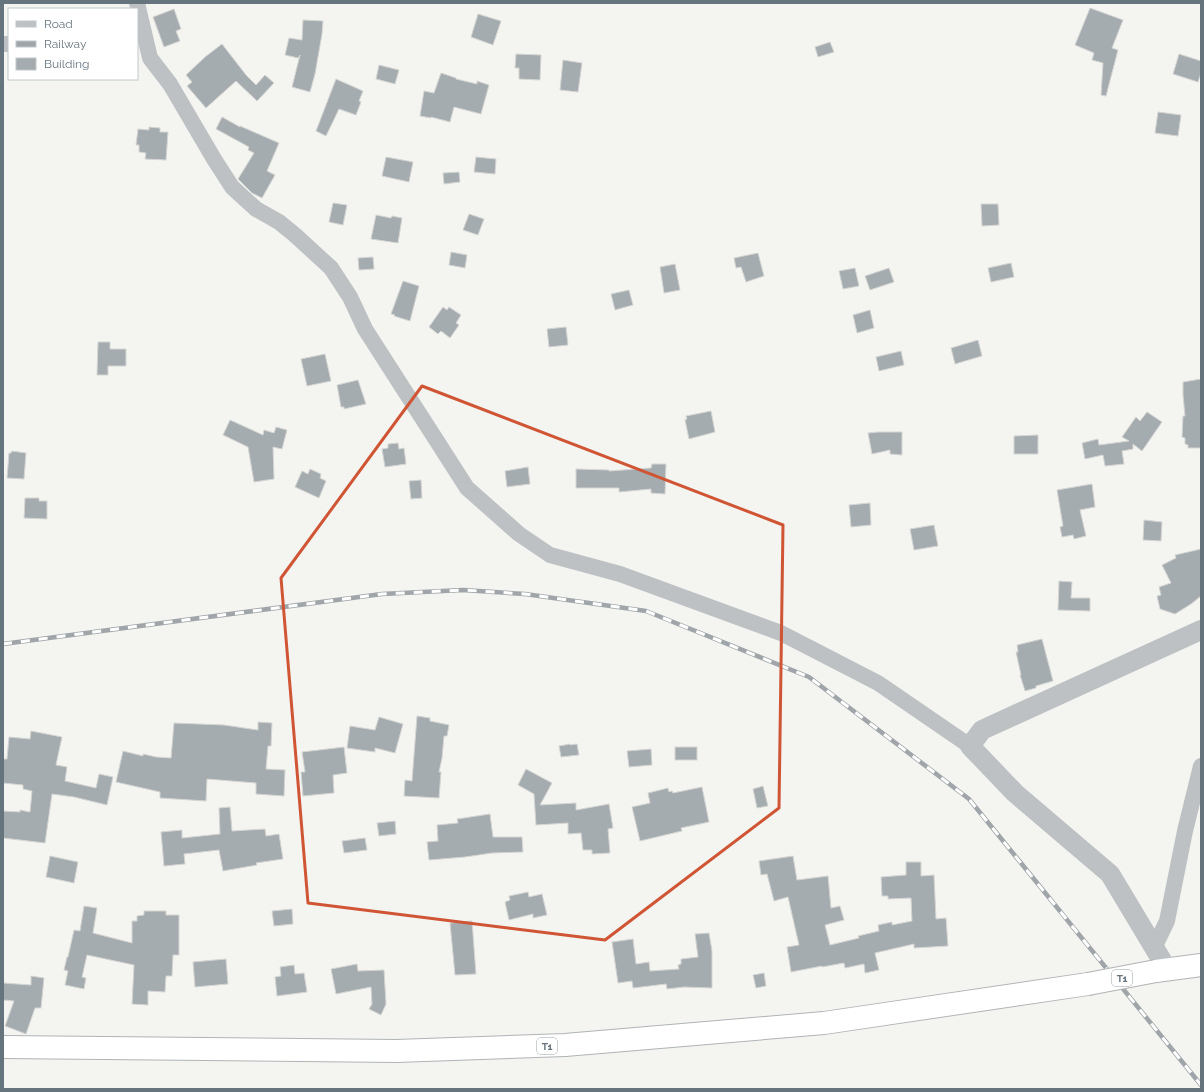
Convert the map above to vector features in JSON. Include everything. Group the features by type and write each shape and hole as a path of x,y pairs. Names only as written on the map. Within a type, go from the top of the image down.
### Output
{"highway":[{"name":"T1","path":"3,1047 396,1051 566,1046 824,1023 1088,984 1161,970 1201,965"}],"street":[{"path":"138,12 143,58 170,84 232,187 256,210 280,222 331,268 350,297 365,329 467,488 519,534 550,555 620,574 781,633 878,683 970,746 1015,793 1110,874 1154,948 1161,970"},
{"path":"970,746 982,730 1201,630"},
{"path":"1154,948 1167,921 1185,831 1201,766"}],"highlighted area":[{"path":"422,386 783,525 779,808 605,940 308,903 281,578"}],"building":[{"path":"1090,8 1123,20 1112,48 1118,50 1106,96 1101,95 1103,63 1092,60 1094,53 1075,45"},
{"path":"174,9 181,29 176,31 180,41 164,47 153,17"},
{"path":"478,14 501,21 493,45 471,37"},
{"path":"303,20 323,21 315,74 310,92 292,87 300,55 298,58 285,55 289,38 302,40"},
{"path":"830,42 834,52 818,57 815,47"},
{"path":"222,44 246,75 256,85 265,75 274,83 257,101 236,81 206,108 187,86 192,82 186,75 205,57"},
{"path":"516,54 541,55 540,80 519,79 519,68 515,68"},
{"path":"1179,54 1201,61 1201,73 1198,82 1173,74"},
{"path":"563,60 582,63 578,92 560,90"},
{"path":"379,65 399,70 395,84 376,79"},
{"path":"441,73 456,79 477,84 477,81 489,85 481,114 454,107 450,122 420,116 424,91 434,93"},
{"path":"336,79 363,91 356,115 339,109 326,136 316,131"},
{"path":"1158,112 1181,115 1178,136 1155,133"},
{"path":"222,117 240,127 279,143 267,171 275,175 262,198 252,193 238,179 254,153 248,150 249,147 216,129"},
{"path":"149,127 160,128 160,132 168,132 166,160 145,159 146,153 139,152 139,145 136,145 138,129 149,130"},
{"path":"386,157 413,162 409,182 382,176"},
{"path":"476,157 496,159 495,174 474,172"},
{"path":"459,172 460,182 444,184 443,173"},
{"path":"333,203 347,205 343,225 329,222"},
{"path":"981,204 998,204 999,225 982,226"},
{"path":"469,214 484,219 478,235 463,230"},
{"path":"376,215 391,218 392,216 402,218 398,243 371,239"},
{"path":"451,252 467,255 465,268 449,265"},
{"path":"758,253 764,276 746,282 741,267 736,268 734,258"},
{"path":"373,257 374,269 359,270 358,258"},
{"path":"1011,263 1014,277 991,282 988,268"},
{"path":"675,264 680,290 664,293 660,267"},
{"path":"855,268 859,286 843,289 839,271"},
{"path":"889,268 894,282 870,290 865,276"},
{"path":"403,281 419,286 410,321 391,314"},
{"path":"629,290 633,305 615,310 611,294"},
{"path":"443,307 447,310 449,307 461,315 456,323 459,325 450,338 441,331 438,334 429,327"},
{"path":"870,310 874,328 857,333 853,315"},
{"path":"566,327 568,345 549,347 547,329"},
{"path":"978,340 982,356 955,364 951,348"},
{"path":"98,342 110,342 110,349 126,349 126,366 108,366 108,375 97,375"},
{"path":"901,351 904,365 879,371 876,357"},
{"path":"325,354 331,381 307,386 301,359"},
{"path":"1201,379 1201,448 1188,448 1188,445 1185,444 1185,438 1182,437 1183,416 1185,416 1183,382"},
{"path":"358,380 366,404 344,409 344,407 341,407 337,385"},
{"path":"711,411 715,432 689,439 685,420 687,419 686,416"},
{"path":"1147,412 1162,422 1142,451 1133,444 1133,449 1122,451 1124,464 1105,466 1103,455 1085,459 1082,443 1098,439 1099,445 1129,441 1122,437 1136,417 1140,421"},
{"path":"230,420 263,435 264,430 274,433 276,427 287,430 282,449 273,447 274,479 254,482 248,447 223,435"},
{"path":"902,432 902,455 890,454 890,450 872,454 868,433"},
{"path":"1038,435 1038,454 1014,454 1014,436"},
{"path":"398,443 399,449 404,448 406,464 385,467 382,449 388,448 388,444"},
{"path":"12,451 26,453 24,479 7,478 9,453"},
{"path":"652,464 666,464 665,494 651,493 651,489 619,492 619,488 576,488 576,469 609,471 651,468"},
{"path":"528,467 530,484 507,487 505,471"},
{"path":"310,469 321,474 320,478 326,481 319,498 295,487 302,471 308,474"},
{"path":"421,480 422,498 411,499 409,481"},
{"path":"1092,484 1095,507 1080,510 1086,536 1074,539 1073,535 1062,537 1060,527 1063,526 1057,490"},
{"path":"25,498 39,498 39,501 47,501 47,519 24,518"},
{"path":"870,503 871,525 851,527 849,505"},
{"path":"1144,520 1162,522 1161,541 1143,540"},
{"path":"934,525 938,546 914,550 910,529"},
{"path":"1201,549 1201,596 1175,614 1160,609 1157,596 1161,595 1159,587 1171,583 1162,565 1176,558 1175,555"},
{"path":"1059,581 1072,582 1071,598 1090,598 1090,611 1058,610"},
{"path":"1042,639 1053,681 1025,691 1020,675 1016,652 1018,652 1017,645"},
{"path":"417,716 430,718 430,721 449,725 447,736 444,736 439,772 441,772 439,798 404,796 405,780 412,781"},
{"path":"379,717 403,724 395,753 375,748 375,752 347,748 350,726 375,730"},
{"path":"258,722 272,723 271,746 268,746 266,769 285,770 284,796 256,794 256,783 207,779 206,801 160,798 160,792 116,782 123,751 143,756 143,754 171,758 174,723 224,725 258,730"},
{"path":"31,731 62,737 56,765 67,767 65,781 96,788 99,774 113,777 107,805 74,797 52,794 45,843 3,838 3,811 20,812 20,810 30,812 32,791 23,789 23,785 3,783 3,759 7,759 9,737 30,739"},
{"path":"577,744 579,755 561,757 559,746"},
{"path":"344,747 347,773 333,775 334,793 303,796 301,772 305,772 302,752"},
{"path":"675,747 697,747 697,760 675,760"},
{"path":"651,749 652,765 629,767 627,751"},
{"path":"526,769 552,783 540,805 576,803 576,810 609,804 613,828 608,829 610,853 592,854 592,850 583,850 581,833 568,834 568,823 536,825 534,794 518,785"},
{"path":"763,786 768,806 757,808 753,789"},
{"path":"702,787 709,822 681,828 682,831 640,841 632,807 650,803 648,793 668,788 669,792 672,791 673,793"},
{"path":"230,807 232,831 265,829 266,836 279,834 283,859 256,863 257,865 223,871 219,850 184,854 185,864 164,866 161,832 182,830 182,838 220,834 219,808"},
{"path":"490,814 493,837 522,837 523,852 492,853 429,860 427,842 438,841 437,825 458,823 457,819"},
{"path":"395,821 396,834 379,836 377,823"},
{"path":"365,838 367,850 344,853 342,841"},
{"path":"50,856 78,862 74,883 46,877"},
{"path":"793,856 797,880 828,876 831,908 840,906 844,920 825,925 830,945 859,938 858,936 879,931 878,925 892,922 892,925 912,921 911,898 888,899 888,896 882,896 881,877 906,875 906,862 921,862 921,876 934,875 936,919 946,918 948,946 914,948 914,944 875,953 879,970 865,973 864,964 845,968 844,963 791,972 787,947 799,945 788,897 774,901 767,874 761,875 759,861"},
{"path":"528,892 529,897 542,894 547,915 533,918 533,914 509,920 505,902 510,900 509,896"},
{"path":"84,906 97,908 93,933 132,943 132,921 137,921 137,916 144,915 144,911 166,911 166,915 179,915 179,955 173,955 172,976 166,976 165,992 148,991 148,1005 132,1004 134,965 87,955 82,977 86,978 84,989 65,985 68,971 64,970 67,957 74,930 80,931"},
{"path":"292,909 293,924 274,926 272,911"},
{"path":"472,921 476,974 455,975 450,923"},
{"path":"709,933 712,951 712,988 684,987 667,989 666,984 633,988 632,981 618,983 612,942 633,939 636,964 649,962 650,971 679,969 678,965 681,964 681,959 698,957 695,934"},
{"path":"226,959 228,984 195,987 193,962"},
{"path":"357,964 358,971 384,970 386,1004 381,1015 369,1009 372,1004 371,987 336,994 331,969"},
{"path":"294,965 295,974 304,973 307,992 277,996 275,977 281,976 280,967"},
{"path":"764,973 766,986 756,988 753,975"},
{"path":"31,976 44,978 41,1008 35,1008 26,1034 5,1026 14,1001 3,1000 3,983 31,985"}],"railway":[{"path":"3,644 382,594 463,590 525,594 646,611 809,677 969,799 1201,1085"}]}
